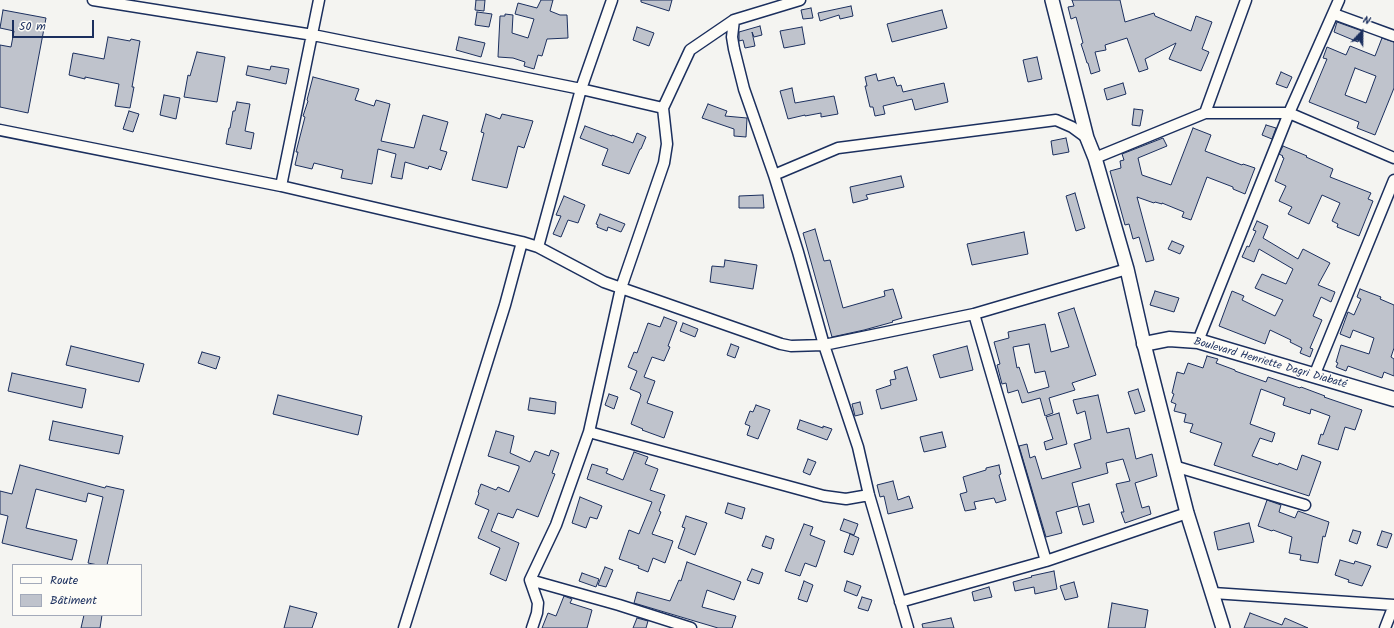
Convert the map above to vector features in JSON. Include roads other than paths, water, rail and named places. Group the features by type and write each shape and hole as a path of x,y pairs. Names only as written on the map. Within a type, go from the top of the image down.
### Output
{"main road":[{"name":"Boulevard Henriette Dagri Diabaté","path":"1144,344 1169,340 1198,341 1394,399"}],"street":[{"path":"93,0 313,35 581,89 663,108"},
{"path":"280,186 313,35 319,0"},
{"path":"538,247 581,89 612,0"},
{"path":"532,628 537,613 538,603 530,580 556,525 589,432 620,288 664,163 667,144 663,108 690,50 734,20 800,0"},
{"path":"1052,0 1087,138 1095,158 1127,269 1174,466 1223,628"},
{"path":"1205,113 1246,0"},
{"path":"1198,341 1289,113 1339,0"},
{"path":"1334,14 1394,36"},
{"path":"734,20 732,37 744,89 774,175 798,252 824,345 858,448 869,495 908,628"},
{"path":"1095,158 1205,113 1289,113 1394,158"},
{"path":"774,175 838,148 1056,120 1072,127 1087,138"},
{"path":"0,130 280,186 522,242 538,247 604,282 781,344 791,346 824,345 974,314 1127,269"},
{"path":"1314,376 1394,180"},
{"path":"404,628 505,305 522,242"},
{"path":"974,314 1046,561"},
{"path":"589,432 824,496 846,499 869,495"},
{"path":"1174,466 1305,505"},
{"path":"900,602 1046,561 1187,513"},
{"path":"530,580 619,605 691,628"},
{"path":"1213,593 1394,605 1385,628"}]}
